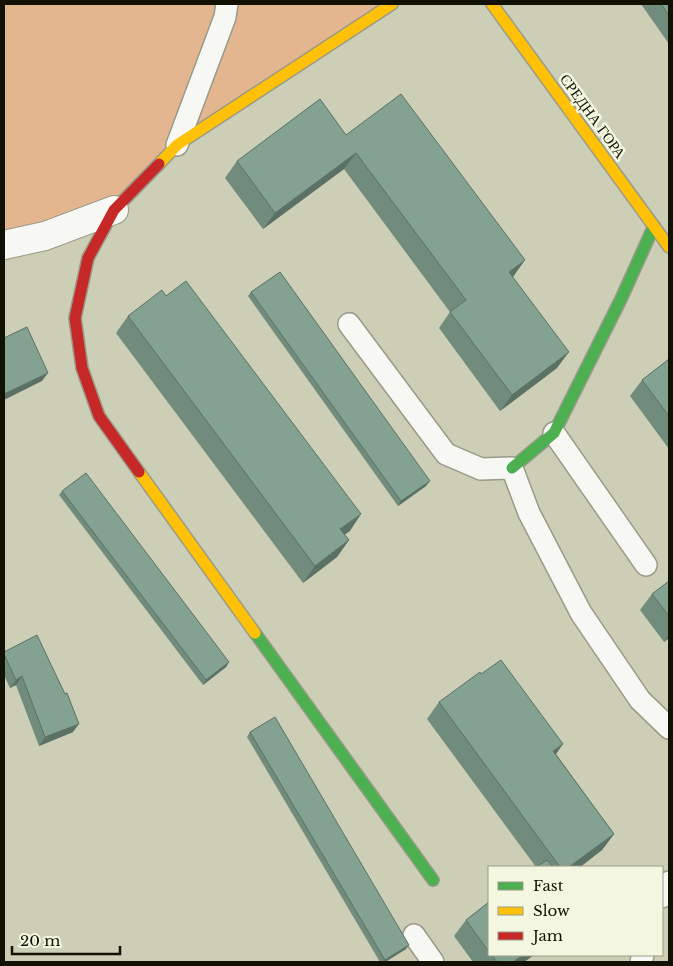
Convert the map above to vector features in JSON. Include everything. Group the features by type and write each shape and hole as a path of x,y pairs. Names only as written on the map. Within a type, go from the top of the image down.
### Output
{"street":[{"path":"392,4 177,146 114,210 88,258 75,318 82,368 99,416 433,880"},
{"name":"СРЕДНА ГОРА","path":"492,4 662,224 669,247"},
{"path":"4,245 45,236 114,210"},
{"path":"512,468 554,433 621,299 662,224"}],"lane":[{"path":"177,146 225,17 227,4"},
{"path":"349,324 446,454 481,469 512,468 529,513 581,614 640,700 669,728"},
{"path":"554,433 646,565"},
{"path":"663,895 669,882"},
{"path":"414,935 433,962"}],"shaded area":[{"path":"4,4 392,4 177,145 114,210 4,245"}],"building":[{"path":"661,4 669,4 669,15"},
{"path":"401,94 525,260 509,272 569,352 512,395 450,312 466,300 356,153 275,213 237,161 320,99 346,135"},
{"path":"280,272 430,481 401,501 251,292"},
{"path":"186,281 361,514 340,529 349,540 315,566 128,316 162,290 166,296"},
{"path":"27,327 48,373 4,394 4,338"},
{"path":"669,359 669,416 642,380"},
{"path":"86,473 229,662 206,680 62,491"},
{"path":"669,581 669,616 652,594"},
{"path":"37,635 65,694 67,693 79,724 45,737 22,676 16,680 4,654 4,652"},
{"path":"501,660 563,744 553,751 614,834 570,866 559,866 439,702 480,672 481,674"},
{"path":"275,717 409,945 385,960 250,732"},
{"path":"547,860 552,866 538,866"},
{"path":"488,903 488,951 466,920"},
{"path":"493,956 522,956 513,962 497,962"}],"traffic: fast":[{"path":"512,468 554,433 621,299 654,226"},
{"path":"255,633 433,880"}],"traffic: slow":[{"path":"159,164 177,145 392,4"},
{"path":"492,4 669,247"},
{"path":"139,472 255,633"}],"traffic: jam":[{"path":"139,472 99,416 82,368 75,318 88,258 114,210 159,164"}]}
